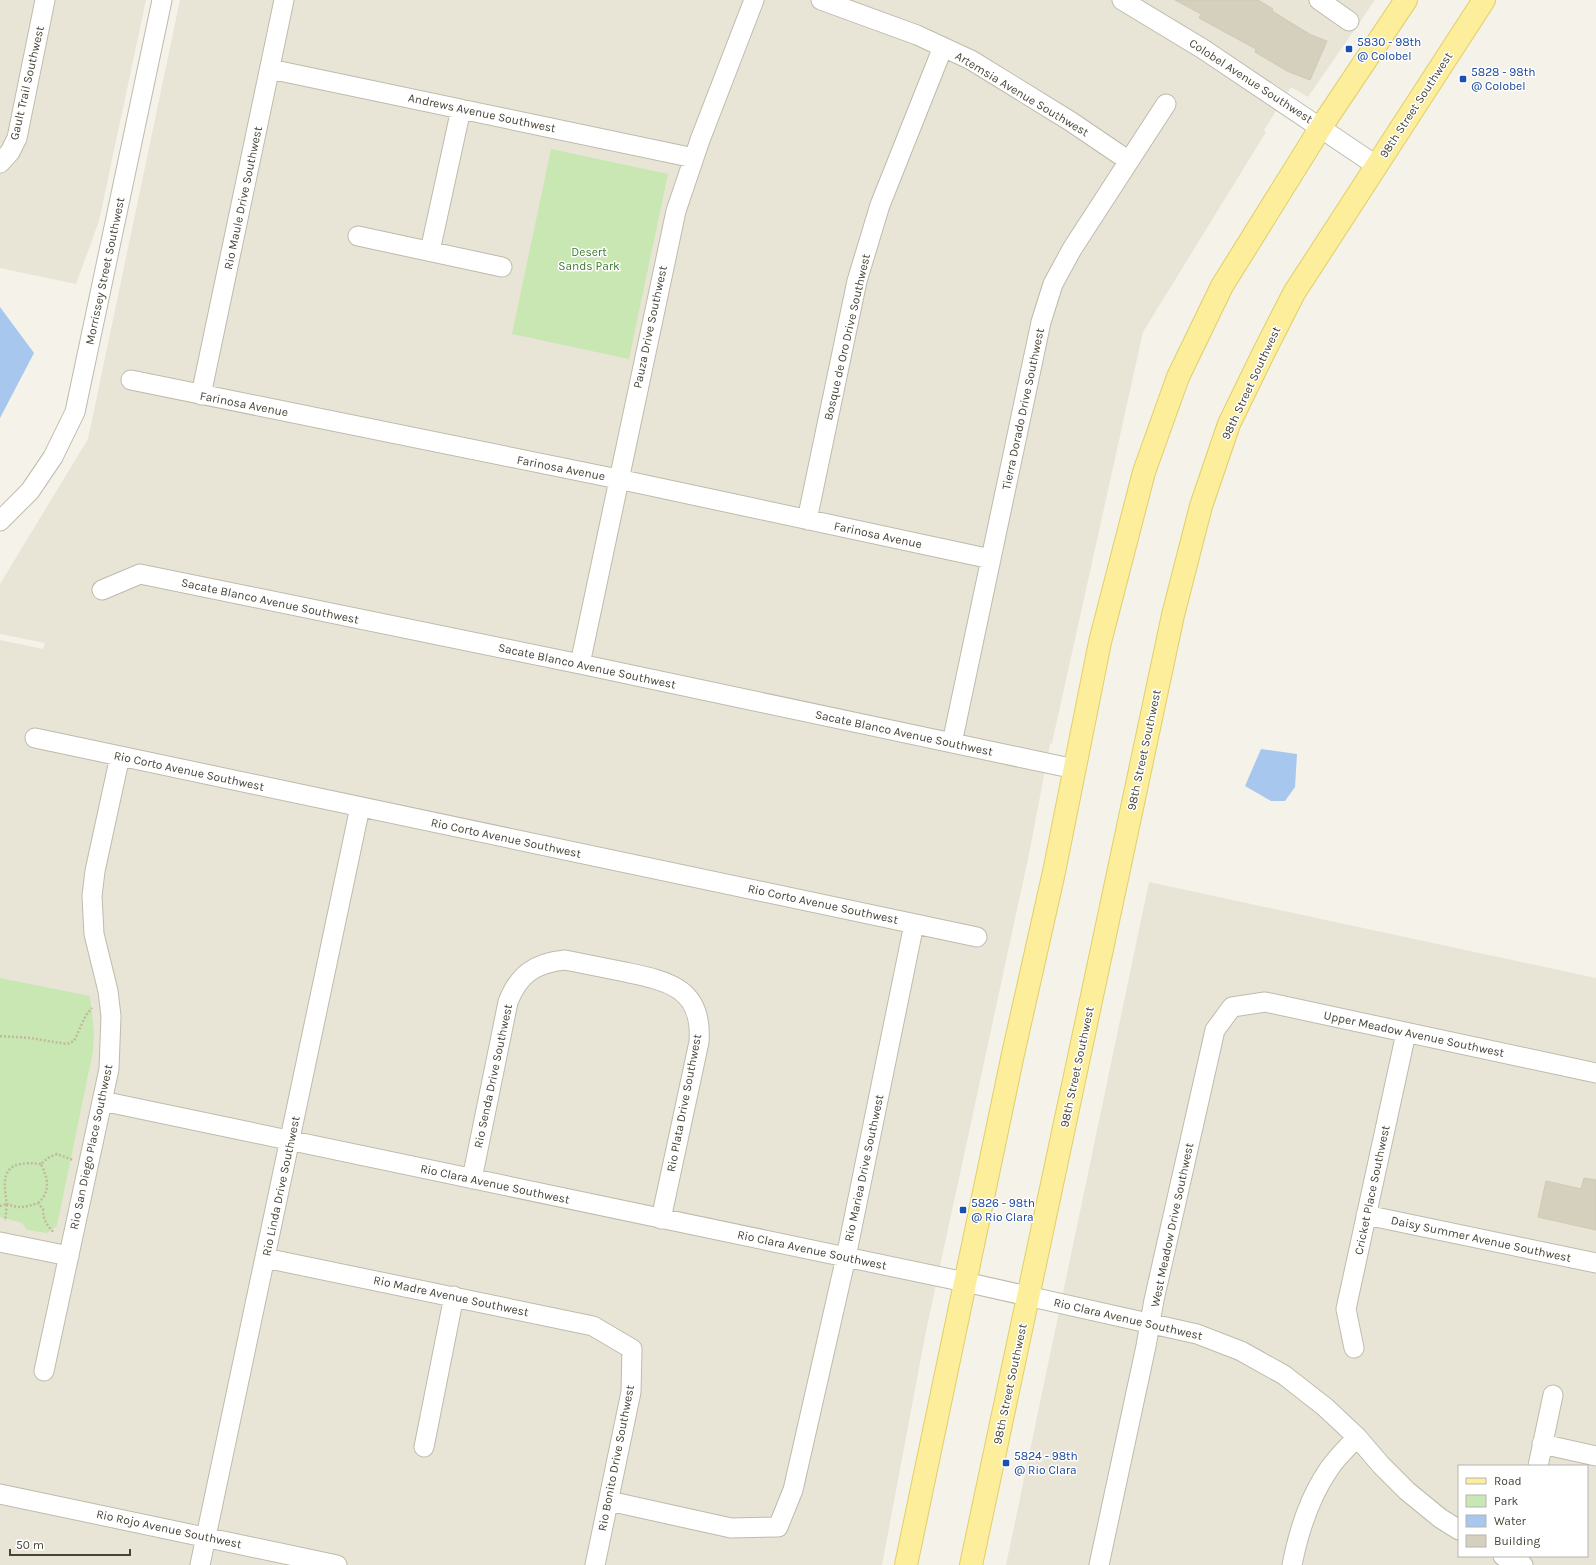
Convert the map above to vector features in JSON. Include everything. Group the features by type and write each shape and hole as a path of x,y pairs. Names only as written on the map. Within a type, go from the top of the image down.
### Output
{"main road":[{"path":"906,1565 1013,1054 1054,872 1100,642 1144,472 1178,377 1222,286 1321,127 1406,0"},
{"name":"98th Street Southwest","path":"971,1565 1173,615 1201,506 1229,424 1294,293 1484,0"}],"street":[{"name":"Gault Trail Southwest","path":"1,163 10,152 17,138 46,0"},
{"name":"Morrissey Street Southwest","path":"0,521 30,491 53,457 74,412 162,0"},
{"name":"Rio Maule Drive Southwest","path":"201,395 284,0"},
{"name":"Pauza Drive Southwest","path":"580,664 676,211 694,158 754,0"},
{"name":"Artemsia Avenue Southwest","path":"821,0 916,34 971,60 1129,161"},
{"name":"Colobel Avenue Southwest","path":"1122,0 1203,49 1377,166"},
{"path":"1319,0 1349,21"},
{"name":"Bosque de Oro Drive Southwest","path":"807,520 857,281 880,205 943,47"},
{"name":"Andrews Avenue Southwest","path":"270,69 694,158"},
{"name":"Tierra Dorado Drive Southwest","path":"952,743 1041,322 1053,284 1072,249 1166,104"},
{"path":"430,251 461,109"},
{"path":"358,236 502,267"},
{"name":"Farinosa Avenue","path":"132,380 618,480 991,559"},
{"name":"Sacate Blanco Avenue Southwest","path":"102,590 140,574 580,664 1075,769"},
{"name":"Rio Corto Avenue Southwest","path":"35,738 977,937"},
{"name":"Rio San Diego Place Southwest","path":"44,1371 108,1069 111,1016 108,991 94,934 92,896 95,871 120,756"},
{"name":"Rio Linda Drive Southwest","path":"200,1565 360,807"},
{"name":"Rio Mariea Drive Southwest","path":"609,1501 731,1528 778,1527 793,1490 846,1258 914,924"},
{"name":"Rio Senda Drive Southwest","path":"472,1179 508,1002 513,988 522,977 534,968 551,962 564,960 614,970"},
{"name":"Rio Plata Drive Southwest","path":"614,970 656,978 672,984 684,993 692,1004 698,1017 700,1029 699,1042 661,1219"},
{"name":"Upper Meadow Avenue Southwest","path":"1232,1007 1265,1002 1596,1073"},
{"name":"West Meadow Drive Southwest","path":"1099,1565 1150,1322 1215,1030 1232,1007"},
{"name":"Cricket Place Southwest","path":"1354,1348 1346,1309 1406,1033"},
{"name":"Rio Clara Avenue Southwest","path":"102,1102 965,1282 1150,1322 1196,1334 1241,1351 1284,1375 1326,1407 1357,1437 1381,1465 1407,1491 1440,1518 1458,1529"},
{"name":"Daisy Summer Avenue Southwest","path":"1366,1215 1596,1263"},
{"path":"0,1242 69,1256"},
{"name":"Rio Madre Avenue Southwest","path":"265,1258 593,1326 632,1350"},
{"path":"424,1447 454,1296"},
{"name":"Rio Bonito Drive Southwest","path":"595,1565 631,1392 632,1350"},
{"path":"1538,1465 1553,1395"},
{"path":"1292,1565 1302,1521 1314,1495 1330,1468 1357,1437"},
{"path":"1542,1444 1596,1456"},
{"name":"Rio Rojo Avenue Southwest","path":"0,1494 337,1565"}],"path":[{"path":"0,1036 30,1038 67,1044 74,1041 86,1015 92,1008"},
{"path":"5,1221 7,1204 5,1180 8,1171 17,1164 21,1163 41,1164 48,1158 57,1154 73,1160"},
{"path":"0,1206 7,1204 16,1208 24,1208 38,1203 43,1198 48,1187 41,1164"},
{"path":"38,1203 43,1209 45,1223 54,1233"}],"shaded area":[{"path":"0,0 146,0 99,221 76,284 0,268"},
{"path":"180,0 1375,0 1308,97 1291,87 1264,130 1266,132 1143,332 1052,743 1050,744 1029,854 926,1331 882,1565 0,1565 0,640 43,649 45,643 0,634 0,584 88,439"},
{"path":"1149,882 1596,978 1596,1565 1006,1565"}],"green space":[{"name":"Desert Sands Park","path":"551,149 668,174 629,359 512,334"},
{"path":"0,978 90,996 94,1032 93,1051 57,1226 47,1233 27,1230 22,1223 0,1217"}],"water":[{"path":"0,307 34,353 0,418"},
{"path":"1261,749 1297,754 1295,787 1285,801 1271,801 1245,786"}],"building":[{"path":"1175,0 1258,0 1273,9 1272,11 1311,35 1327,41 1310,80 1287,71 1255,52 1256,49 1199,18 1201,14"},
{"path":"1584,1178 1596,1180 1596,1230 1538,1217 1546,1181 1581,1189"}],"place":[{"name":"5830 - 98th @ Colobel","path":"1349,49"},
{"name":"5828 - 98th @ Colobel","path":"1463,79"},
{"name":"5826 - 98th @ Rio Clara","path":"963,1210"},
{"name":"5824 - 98th @ Rio Clara","path":"1006,1463"}]}
